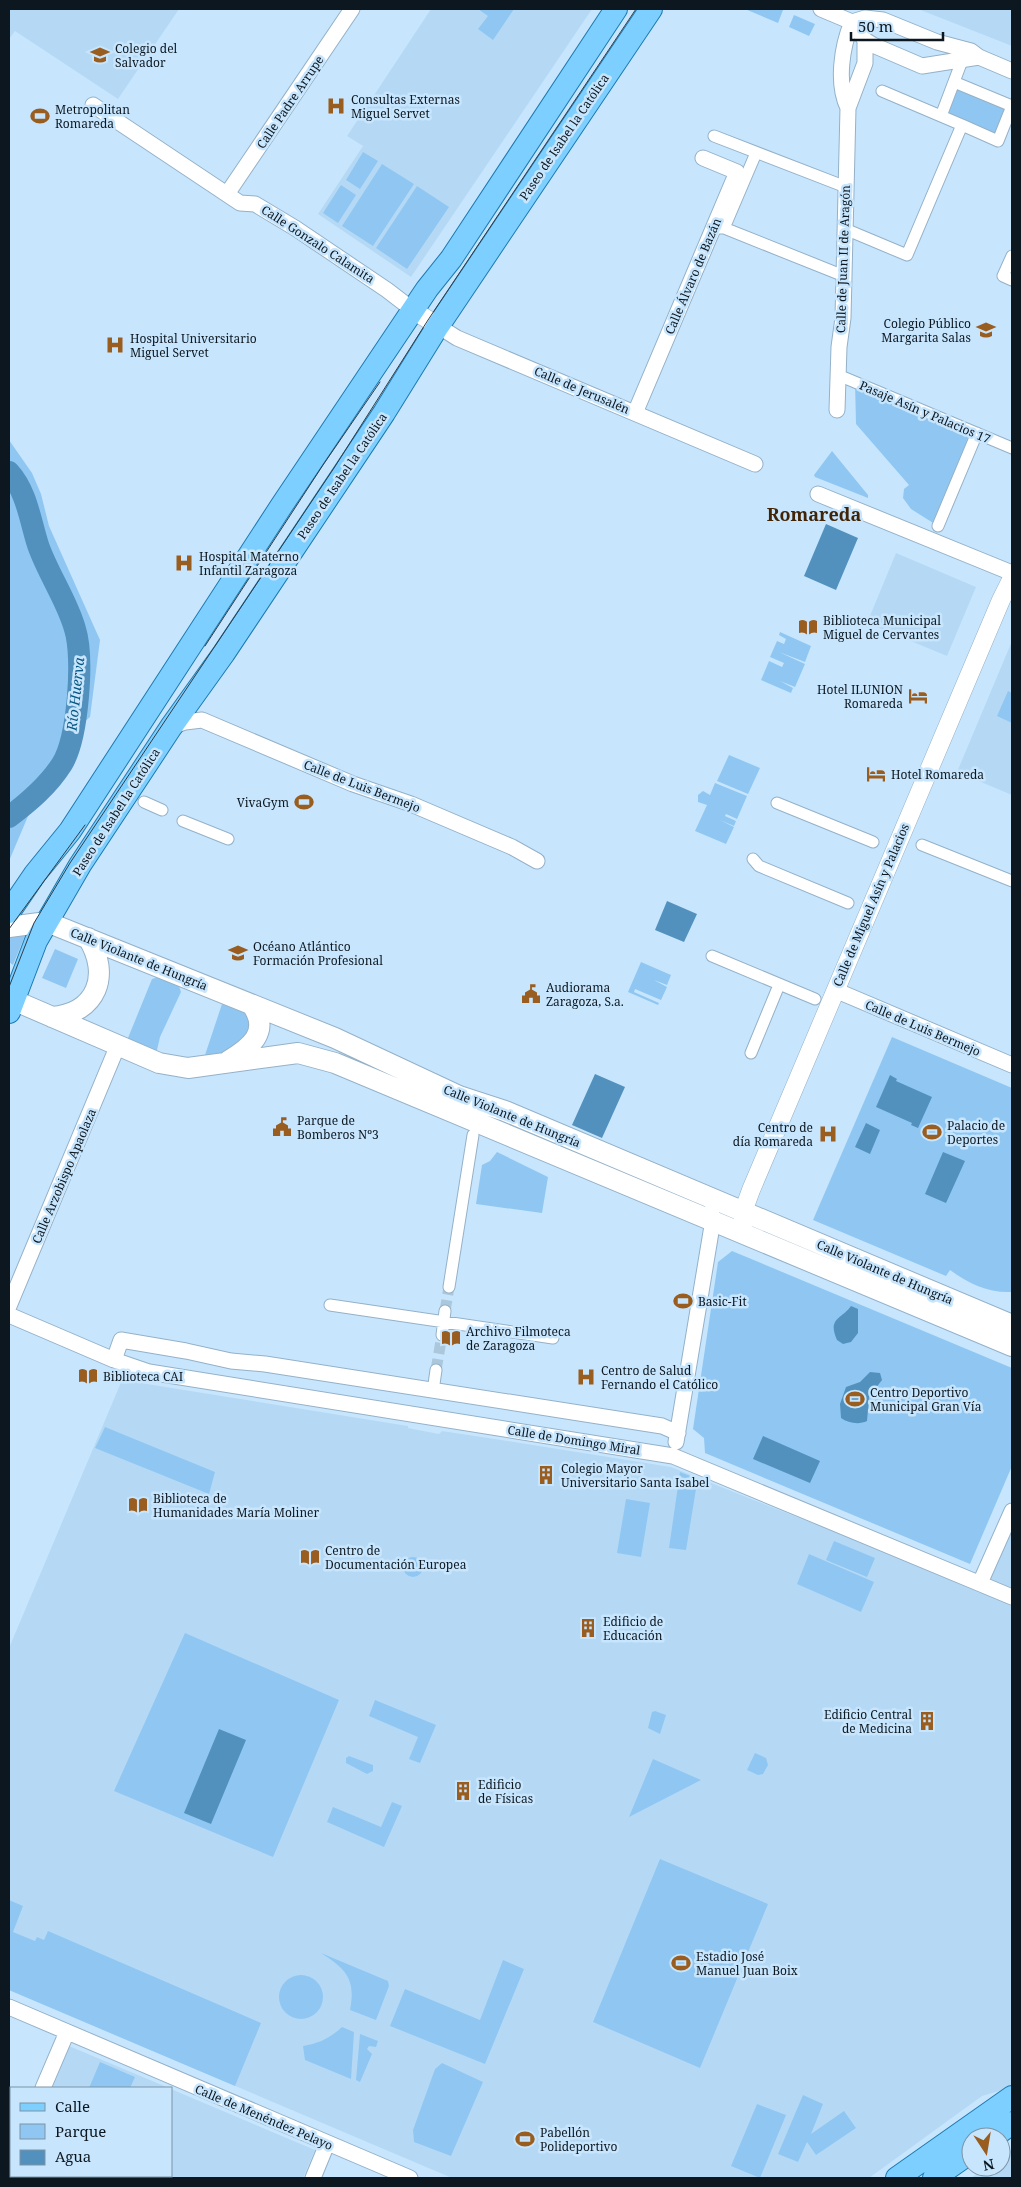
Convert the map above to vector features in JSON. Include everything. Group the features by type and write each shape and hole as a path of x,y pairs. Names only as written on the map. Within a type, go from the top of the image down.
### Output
{"main road":[{"path":"9,912 35,874 70,831 282,505 413,310 451,259 616,9"},
{"name":"Paseo de Isabel la Católica","path":"11,1006 36,941 80,865 171,727 197,692 384,414 438,326 651,9"},
{"name":"Calle Violante de Hungría","path":"9,927 47,922 88,938 335,1038 459,1096 505,1111 1012,1325"},
{"path":"52,1017 77,1011 88,1002 96,991 100,968 95,949 88,938"},
{"path":"228,1064 255,1039 259,1022 252,1005"},
{"name":"Calle Violante de Hungría","path":"11,1006 52,1017 159,1063 179,1068 228,1064 298,1053 328,1061 364,1074 1012,1346"},
{"path":"298,1053 321,1052 378,1059"},
{"path":"897,2178 1012,2097"},
{"path":"934,2178 961,2159"}],"street":[{"name":"Calle Padre Arrupe","path":"227,194 352,9"},
{"path":"821,9 852,22 864,40 883,51 922,66 930,66 963,58 979,57"},
{"path":"852,22 865,18 878,18 932,40 962,48 1012,71"},
{"name":"Calle de Juan II de Aragón","path":"837,410 843,318 848,108 843,91 843,58 846,37 852,22"},
{"name":"Calle de Juan II de Aragón","path":"848,108 865,63 864,40"},
{"path":"865,63 883,51"},
{"path":"941,116 963,58"},
{"path":"882,91 998,141 1012,106 954,82"},
{"name":"Calle Gonzalo Calamita","path":"93,105 240,203 255,204 287,223 388,290 413,310"},
{"path":"845,229 907,255 962,125"},
{"path":"714,136 846,187"},
{"path":"756,153 718,228 844,276"},
{"name":"Calle Álvaro de Bazán","path":"635,413 718,228 736,172 703,158"},
{"path":"1012,256 1003,276 1012,280"},
{"name":"Calle de Jerusalén","path":"413,310 457,338 755,464"},
{"name":"Pasaje Asín y Palacios 17","path":"838,375 1012,448"},
{"path":"938,526 977,433"},
{"path":"818,494 869,513 1012,573"},
{"name":"Calle de Miguel Asín y Palacios","path":"745,1234 743,1212 835,990 1012,578"},
{"path":"171,727 185,722 202,720 197,692"},
{"name":"Calle de Luis Bermejo","path":"202,720 353,784 411,804 521,852 537,861"},
{"path":"144,802 162,810"},
{"path":"777,803 873,842"},
{"path":"183,821 228,839"},
{"path":"922,845 1012,881"},
{"path":"753,859 759,866 848,903"},
{"path":"712,956 815,999"},
{"path":"752,1053 779,985"},
{"name":"Calle de Luis Bermejo","path":"835,990 1012,1065"},
{"name":"Calle Arzobispo Apaolaza","path":"9,1306 118,1045"},
{"path":"449,1287 472,1135"},
{"path":"674,1456 713,1220 706,1197"},
{"path":"330,1305 445,1316 553,1338"},
{"name":"Calle de Domingo Miral","path":"9,1315 114,1360 149,1372 674,1456 1012,1597"},
{"path":"442,1335 445,1316"},
{"path":"114,1360 121,1340 231,1361 265,1364 662,1426 678,1433"},
{"path":"433,1391 436,1370"},
{"path":"980,1583 1012,1511"},
{"name":"Calle de Menéndez Pelayo","path":"9,2008 410,2178"},
{"path":"43,2087 67,2032"},
{"path":"312,2178 327,2144"}],"shaded area":[{"name":"Colegio del Salvador","path":"9,9 179,9 118,99 15,31 9,39"},
{"path":"431,9 592,9 411,277 318,214 363,146 347,136"},
{"path":"918,9 1012,9 1012,46"},
{"path":"896,553 976,587 947,656 867,623"},
{"path":"1012,641 1012,795 957,772"},
{"path":"122,1380 408,1426 408,1428 439,1434 442,1431 671,1467 890,1554 980,1593 1012,1523 1012,2085 1006,2089 982,2096 869,2178 452,2178 9,1990 9,1648"},
{"path":"69,2046 167,2087 51,2087"},
{"path":"172,2089 315,2150 303,2178 131,2177 172,2177"},
{"path":"1011,2150 1012,2178 971,2178 1011,2177"}],"green space":[{"path":"478,9 514,9 493,40 478,29 488,16"},
{"path":"745,9 780,9 783,10 778,23"},
{"path":"794,15 815,24 809,36 789,27"},
{"path":"955,85 1009,108 999,139 942,115"},
{"path":"363,152 378,161 360,189 346,180"},
{"path":"382,164 414,184 373,246 342,226"},
{"path":"341,185 356,195 338,223 323,213"},
{"path":"417,186 449,207 407,269 376,248"},
{"path":"855,382 973,435 938,526 911,509 903,498 904,489 909,485 856,424"},
{"path":"9,440 32,473 41,494 49,526 100,640 90,717 72,732 63,762 37,795 9,861"},
{"path":"832,451 868,495 868,498 815,477 814,475"},
{"path":"780,632 811,646 805,662 779,652 805,664 795,687 780,681 793,688 791,693 761,680 769,661 782,667 784,663 770,657 777,641 784,644 786,639 779,635"},
{"path":"1008,691 1012,693 1012,723 997,716"},
{"path":"729,755 760,768 748,794 717,781"},
{"path":"715,783 747,796 737,819 726,814 725,816 736,821 734,826 720,820 734,827 726,844 695,831 707,805 698,802 698,795 703,791 710,795"},
{"path":"27,931 13,965 9,962 9,934"},
{"path":"55,949 78,959 66,988 42,978"},
{"path":"641,962 671,975 667,985 654,980 667,987 661,1000 635,989 634,992 659,1003 658,1005 628,992"},
{"path":"158,977 179,986 181,992 160,1037 157,1050 154,1051 128,1041 128,1038 152,979"},
{"path":"222,1004 250,1015 252,1027 234,1053 204,1058"},
{"name":"Palacio de Deportes","path":"892,1037 1012,1088 1012,1292 995,1291 979,1287 950,1270 946,1276 813,1220"},
{"path":"497,1152 548,1177 542,1213 476,1204 482,1165 490,1161"},
{"name":"Centro Deportivo Municipal Gran Vía","path":"732,1251 1012,1368 1012,1466 970,1564 705,1453 704,1438 693,1429 718,1262"},
{"path":"105,1427 215,1472 209,1494 95,1448"},
{"path":"680,1472 708,1483 707,1487 697,1483 686,1550 669,1548"},
{"path":"626,1499 650,1503 641,1557 617,1553"},
{"path":"834,1541 875,1558 867,1577 826,1560"},
{"path":"809,1554 874,1582 861,1612 797,1584"},
{"path":"413,1557 420,1560 423,1567 420,1574 413,1577 406,1574 403,1567 406,1560"},
{"path":"185,1633 339,1700 273,1857 114,1791"},
{"path":"375,1700 436,1725 420,1763 409,1759 418,1737 369,1716"},
{"path":"655,1711 666,1715 660,1734 648,1728 652,1712"},
{"path":"755,1753 766,1758 768,1765 763,1774 758,1775 747,1770"},
{"path":"349,1756 373,1765 373,1771 367,1774 346,1763 346,1758"},
{"path":"653,1759 701,1780 629,1817"},
{"path":"392,1802 402,1806 384,1847 327,1822 333,1807 381,1827"},
{"name":"Estadio José Manuel Juan Boix","path":"660,1859 768,1904 700,2068 593,2022"},
{"path":"9,1900 23,1906 13,1932 35,1941 37,1937 44,1940 48,1931 261,2023 235,2086 9,1990"},
{"path":"321,1953 388,1981 389,1986 376,2020 350,2010 352,1990 347,1976 337,1964"},
{"path":"503,1960 524,1969 485,2064 390,2026 405,1989 480,2020"},
{"path":"297,1975 305,1975 317,1981 323,1997 317,2013 305,2019 297,2019 285,2013 279,2001 279,1993 285,1981"},
{"path":"342,2027 354,2032 351,2079 305,2060 303,2046 324,2040"},
{"path":"360,2034 378,2041 376,2047 369,2046 367,2049 372,2054 360,2082 356,2080"},
{"path":"100,2062 135,2077 130,2087 89,2087"},
{"path":"442,2063 483,2082 451,2156 414,2142 413,2130 435,2069"},
{"path":"803,2095 823,2104 811,2134 844,2111 856,2128 816,2155 807,2142 798,2162 778,2154"},
{"path":"757,2104 786,2115 760,2178 731,2166"}],"water":[{"path":"826,524 858,538 836,590 804,576"},
{"path":"667,901 697,914 684,942 655,930"},
{"path":"595,1074 625,1087 602,1138 572,1125"},
{"path":"890,1075 897,1079 896,1081 932,1097 918,1128 911,1125 912,1123 876,1107"},
{"path":"866,1123 880,1130 870,1154 855,1147"},
{"path":"943,1152 965,1161 946,1203 925,1194"},
{"path":"851,1306 858,1309 858,1333 851,1342 843,1344 837,1340 834,1327 837,1320"},
{"path":"870,1372 880,1373 882,1380 869,1397 867,1421 857,1423 844,1420 841,1418 840,1404 846,1387 860,1382"},
{"path":"763,1436 820,1461 810,1483 753,1459"},
{"path":"219,1729 246,1740 211,1824 184,1813"}],"waterway":[{"name":"Río Huerva","path":"9,472 24,497 42,556 72,618 78,642 79,659 76,718 68,752 51,779 38,793 9,817"}],"tunnel":[{"path":"445,1311 449,1287"},
{"path":"436,1370 442,1335"}],"tram line":[{"path":"9,987 34,923 70,863 334,468 428,320 636,9"},
{"path":"205,646 323,465 380,382"},
{"path":"9,929 85,825"}],"place":[{"name":"Colegio del Salvador","path":"100,55"},
{"name":"Consultas Externas Miguel Servet","path":"336,106"},
{"name":"Metropolitan Romareda","path":"40,116"},
{"name":"Colegio Público Margarita Salas","path":"986,330"},
{"name":"Hospital Universitario Miguel Servet","path":"115,345"},
{"name":"Hospital Materno Infantil Zaragoza","path":"184,563"},
{"name":"Biblioteca Municipal Miguel de Cervantes","path":"808,627"},
{"name":"Hotel ILUNION Romareda","path":"918,696"},
{"name":"Hotel Romareda","path":"876,774"},
{"name":"VivaGym","path":"304,802"},
{"name":"Océano Atlántico Formación Profesional","path":"238,953"},
{"name":"Audiorama Zaragoza, S.a.","path":"531,994"},
{"name":"Parque de Bomberos Nº3","path":"282,1127"},
{"name":"Palacio de Deportes","path":"932,1132"},
{"name":"Centro de día Romareda","path":"828,1134"},
{"name":"Basic-Fit","path":"683,1301"},
{"name":"Archivo Filmoteca de Zaragoza","path":"451,1338"},
{"name":"Biblioteca CAI","path":"88,1376"},
{"name":"Centro de Salud Fernando el Católico","path":"586,1377"},
{"name":"Centro Deportivo Municipal Gran Vía","path":"855,1399"},
{"name":"Colegio Mayor Universitario Santa Isabel","path":"546,1475"},
{"name":"Biblioteca de Humanidades María Moliner","path":"138,1505"},
{"name":"Centro de Documentación Europea","path":"310,1557"},
{"name":"Edificio de Educación","path":"588,1628"},
{"name":"Edificio Central de Medicina","path":"927,1721"},
{"name":"Edificio de Físicas","path":"463,1791"},
{"name":"Estadio José Manuel Juan Boix","path":"681,1963"},
{"name":"Pabellón Polideportivo","path":"525,2139"}],"district":[{"name":"Romareda","path":"814,514"}]}
